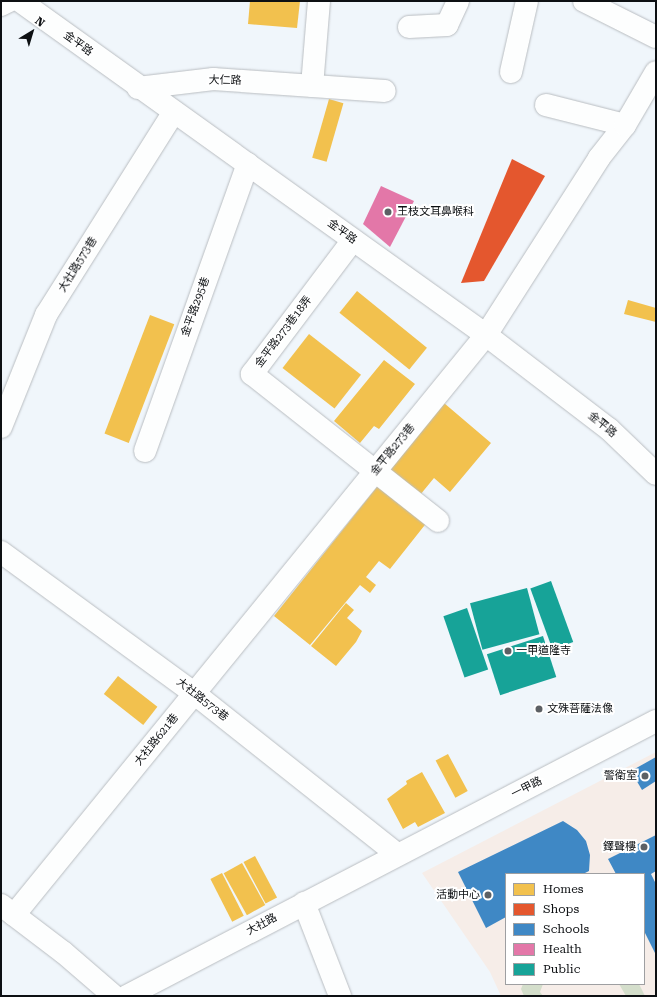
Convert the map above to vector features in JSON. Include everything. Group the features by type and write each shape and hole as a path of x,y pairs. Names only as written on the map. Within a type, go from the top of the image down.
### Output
{"street":[{"path":"1,5 9,1"},
{"name":"金平路","path":"20,1 138,88 248,164 486,335 609,429 656,474"},
{"path":"312,86 319,1"},
{"path":"409,27 447,25 458,1"},
{"path":"511,72 527,1"},
{"path":"584,1 656,37"},
{"name":"金平路273巷","path":"300,564 486,335 599,158 625,125 656,72"},
{"name":"大仁路","path":"138,88 213,79 385,91"},
{"path":"546,105 625,125"},
{"name":"大社路573巷","path":"1,427 46,316 174,112"},
{"name":"金平路295巷","path":"145,451 248,164"},
{"name":"金平路273巷18弄","path":"353,240 252,374 375,472"},
{"path":"375,472 438,521"},
{"name":"大社路573巷","path":"1,552 195,694 397,854"},
{"name":"大社路621巷","path":"114,996 8,910 195,694 300,564"},
{"name":"一甲路","path":"397,854 656,721"},
{"name":"大社路","path":"127,996 397,854"},
{"path":"304,903 340,996"}],"shaded area":[{"path":"656,752 656,996 501,996 490,972 422,873"}],"green space":[{"path":"523,985 543,985 540,992 543,996 524,996 521,989"},
{"path":"620,985 640,985 645,996 626,996"}],"building: Homes":[{"path":"250,1 300,1 297,28 248,24"},
{"path":"329,99 343,103 327,162 312,158"},
{"path":"357,291 427,348 409,369 339,313"},
{"path":"628,300 656,308 656,322 624,314"},
{"path":"150,315 174,324 129,443 104,434"},
{"path":"309,334 361,375 335,409 283,368"},
{"path":"384,360 415,384 379,429 374,426 360,443 334,421"},
{"path":"444,403 491,443 450,492 434,478 420,495 390,469"},
{"path":"380,483 428,521 390,569 379,561 366,577 376,585 370,593 360,585 310,645 274,616"},
{"path":"346,603 354,610 347,618 362,631 356,642 336,666 311,646"},
{"path":"118,676 157,707 143,725 104,694"},
{"path":"448,754 468,791 455,798 436,761"},
{"path":"422,772 445,813 418,827 415,822 403,829 387,799 407,784 406,781"},
{"path":"255,856 277,897 266,904 244,862"},
{"path":"242,863 265,905 247,915 224,873"},
{"path":"222,873 244,916 232,922 210,879"}],"building: Shops":[{"path":"512,159 545,176 484,281 461,283"}],"building: Schools":[{"name":"警衛室","path":"656,757 656,781 642,790 631,771"},
{"name":"活動中心","path":"563,821 577,830 586,841 590,855 589,871 585,873 505,873 505,918 486,928 458,872"},
{"name":"鐸聲樓","path":"656,835 656,871 651,874 656,884 656,955 645,933 645,873 615,873 608,859"}],"building: Health":[{"name":"王枝文耳鼻喉科","path":"381,186 414,201 390,247 363,224"}],"building: Public":[{"path":"551,581 573,642 553,650 530,589"},
{"path":"527,588 539,634 482,650 470,603"},
{"path":"467,608 488,669 465,678 443,616"},
{"path":"543,636 556,677 500,695 487,654"}],"place":[{"name":"王枝文耳鼻喉科","path":"388,212"},
{"name":"一甲道隆寺","path":"508,651"},
{"name":"文殊菩薩法像","path":"539,709"},
{"name":"警衛室","path":"645,776"},
{"name":"鐸聲樓","path":"644,847"},
{"name":"活動中心","path":"488,895"}]}
